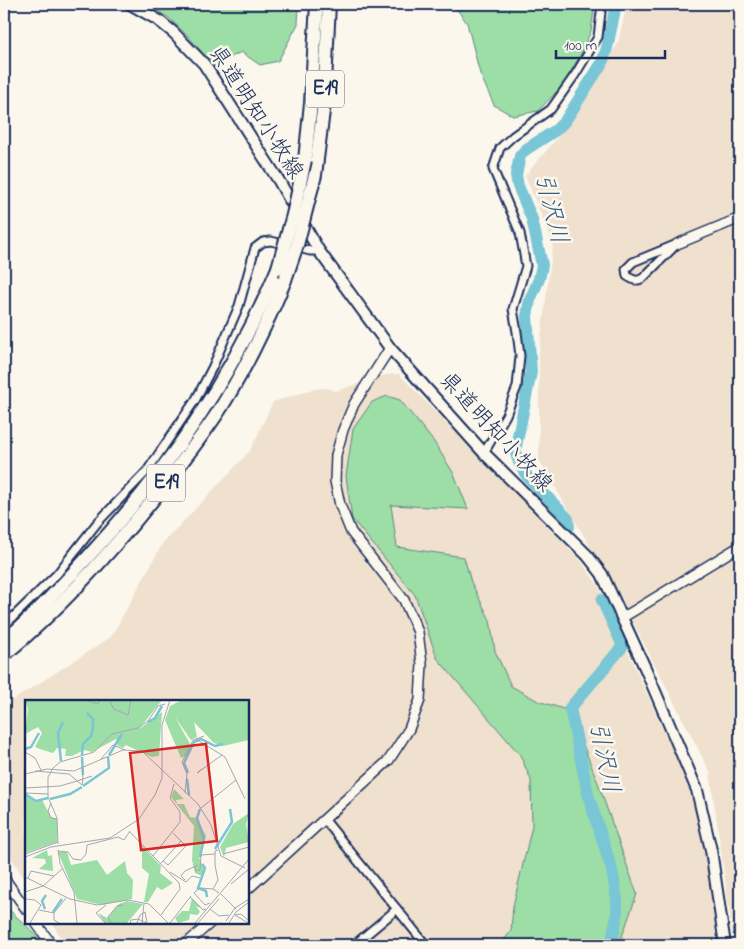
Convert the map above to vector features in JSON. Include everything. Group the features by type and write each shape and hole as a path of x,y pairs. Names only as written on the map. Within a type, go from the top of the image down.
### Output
{"highway":[{"name":"E19","path":"4,641 48,598 118,524 188,435 239,351 260,310 278,268 305,160 311,103 317,4"},
{"name":"E19","path":"4,655 86,577 157,494 222,407 251,356 285,280 297,244 315,175 324,103 329,4"}],"main road":[{"name":"県道明知小牧線","path":"130,4 158,20 173,32 204,64 279,181 319,250 390,348 484,453 587,555 602,574 646,670 697,790 711,850 725,945"}],"street":[{"path":"484,453 506,414 517,387 520,356 513,309 526,266 520,233 493,169 500,148 513,136 551,109 574,75 598,37 602,4"},
{"path":"677,244 643,278 638,281 632,280 627,276 626,269 633,262 740,218"},
{"path":"4,626 56,574 97,523 147,471 196,399 213,366 238,306 255,248 263,242 271,241 310,251 319,250"},
{"path":"249,888 389,760 409,729 420,700 422,664 418,632 404,600 351,532 340,505 335,481 336,455 343,430 354,404 390,348"},
{"path":"622,618 740,546"},
{"path":"324,819 426,945"},
{"path":"4,878 25,909"},
{"path":"354,945 397,909"},
{"path":"37,924 52,945"},
{"path":"185,945 209,924"}],"shaded area":[{"path":"627,4 740,4 740,945 734,945 710,772 620,597 539,460 539,354 553,243 525,176 568,125 618,43"},
{"path":"399,374 581,561 598,585 692,798 704,848 717,945 65,945 53,924 249,924 249,700 25,700 25,880 4,845 4,706 111,637 163,543 250,451 273,402 314,389 326,388 336,391 385,375"}],"green space":[{"path":"146,4 299,4 298,24 278,61 260,65 241,52 214,66 187,35 169,18"},
{"path":"453,4 595,4 591,31 580,56 562,86 538,111 513,116 494,105 480,74 467,23"},
{"path":"387,396 400,400 434,442 454,474 468,509 391,505 397,547 464,557 471,582 490,620 495,651 511,686 538,701 570,711 598,783 637,894 619,945 500,945 511,931 513,906 532,826 531,780 520,755 437,658 415,595 352,519 346,476 353,429 372,402"},
{"path":"4,908 7,908 45,945 4,945"}],"waterway":[{"name":"引沢川","path":"569,527 568,519 527,476 520,465 515,451 531,372 527,316 530,300 539,279 542,265 532,219 518,186 516,175 520,156 525,150 556,130 565,121 602,63 616,4"},
{"name":"引沢川","path":"602,600 623,646 570,708 589,798 612,870 617,899 617,916 611,945"}]}
